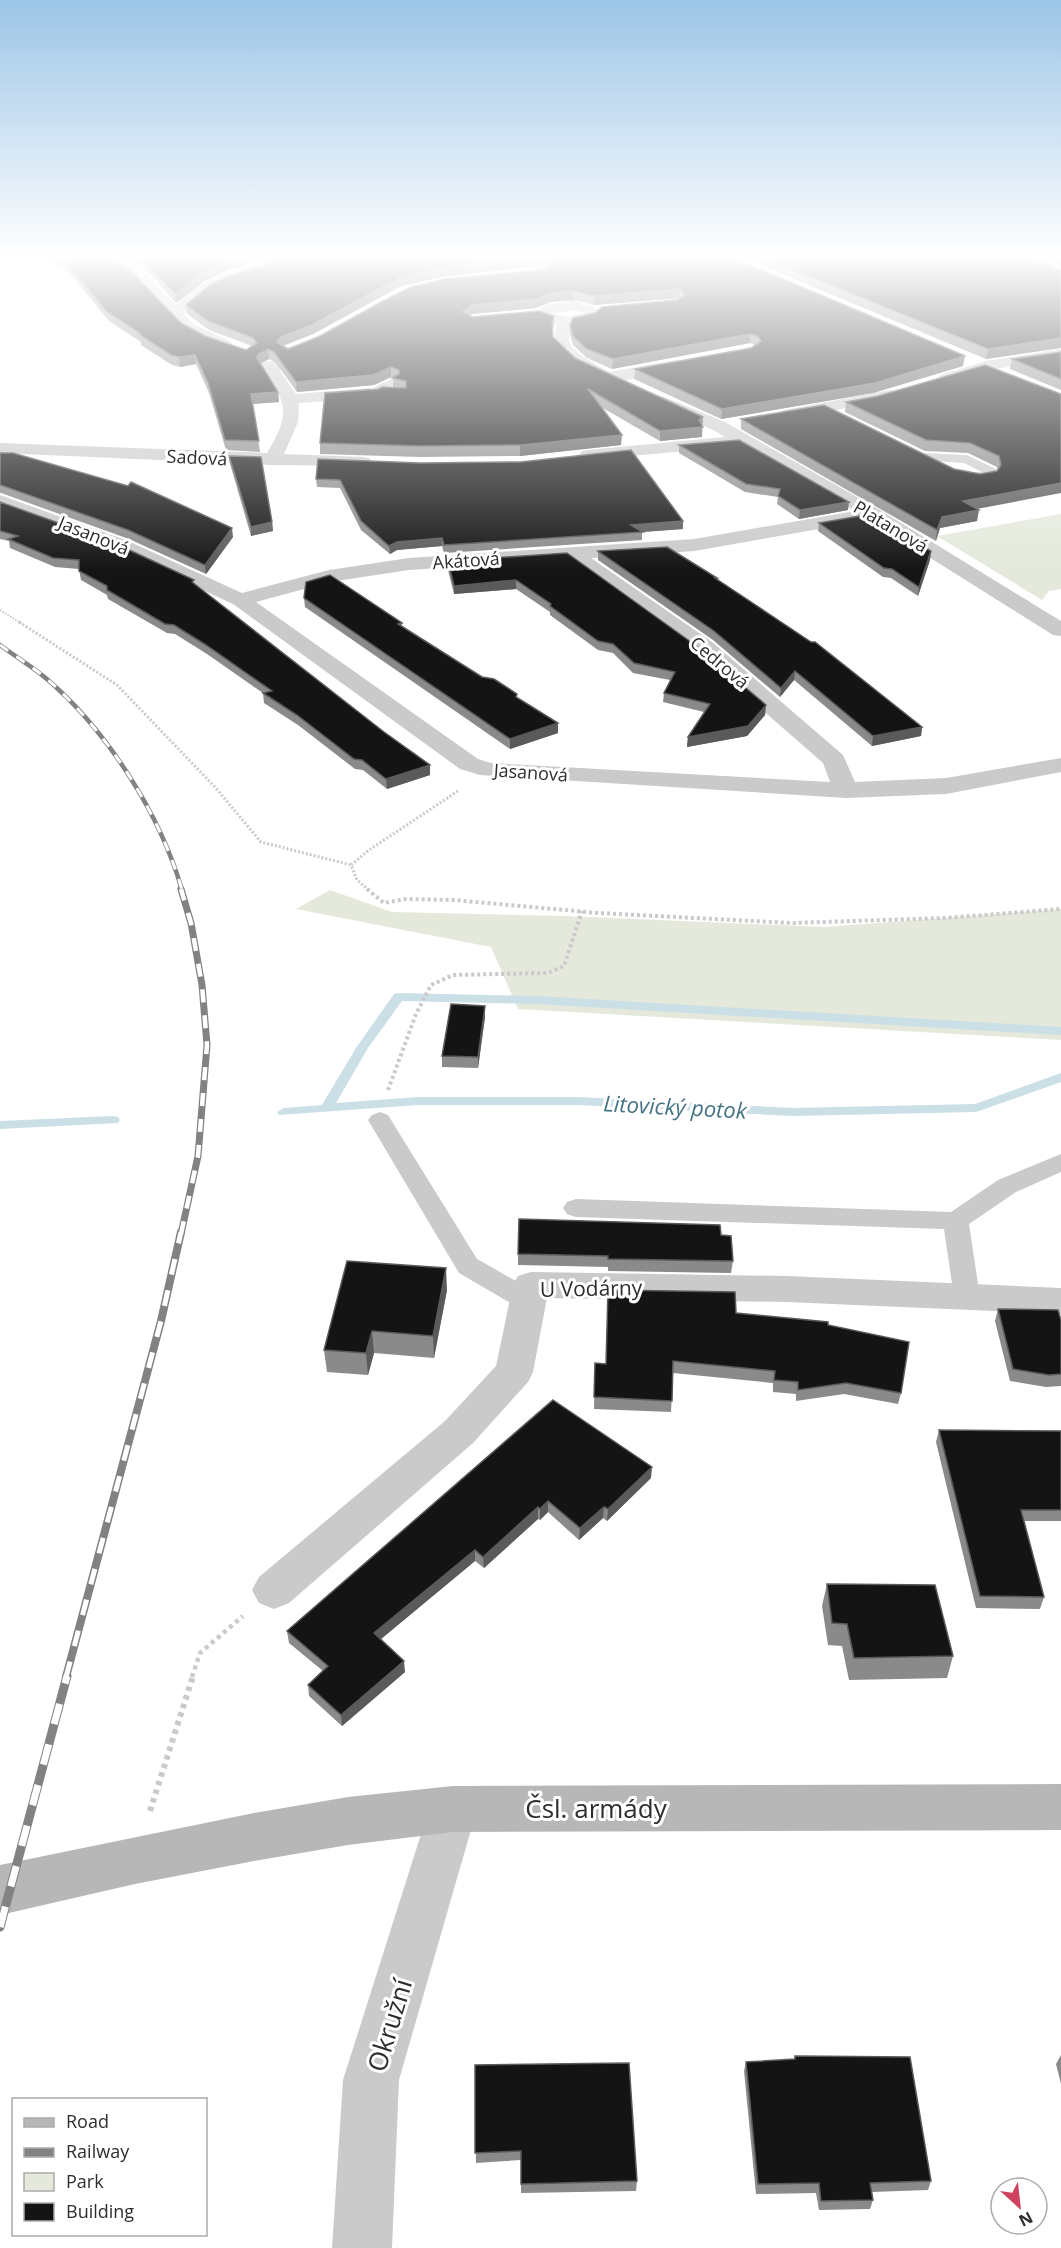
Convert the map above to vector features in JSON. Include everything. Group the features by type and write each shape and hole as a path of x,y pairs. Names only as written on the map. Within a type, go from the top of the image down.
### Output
{"main road":[{"name":"Čsl. armády","path":"0,1890 135,1860 348,1821 453,1809 1061,1807"}],"street":[{"path":"242,361 250,365 268,366 291,361"},
{"name":"Platanová","path":"578,361 608,377 719,426 873,514 1061,630"},
{"path":"974,361 1016,379"},
{"path":"930,383 986,366 1018,361"},
{"path":"608,377 695,362"},
{"path":"268,366 290,399 291,420 271,460"},
{"path":"766,418 876,399 908,389"},
{"path":"290,399 378,392"},
{"path":"681,445 719,426 742,422"},
{"path":"573,457 742,441"},
{"name":"Sadová","path":"0,448 385,463"},
{"name":"Jasanová","path":"0,501 102,537 240,600 470,764 489,770 846,790 946,786 1061,765"},
{"name":"Akátová","path":"240,600 329,576 385,567 457,559 573,554 694,545 873,514"},
{"name":"Cedrová","path":"573,554 713,654 834,760 846,790"},
{"name":"U Vodárny","path":"274,1590 459,1432 514,1372 531,1286 786,1289 1061,1301"},
{"name":"Okružní","path":"362,2248 371,2080 453,1809"}],"lane":[{"path":"378,392 380,388 392,382"},
{"path":"378,392 401,394"},
{"path":"824,408 843,418"},
{"path":"380,1120 468,1266 529,1301"},
{"path":"576,1208 956,1221 1007,1186 1061,1162"},
{"path":"956,1221 967,1297"}],"path":[{"path":"0,610 117,685 215,787 261,842 351,865"},
{"path":"351,865 369,850 489,770"},
{"path":"351,865 357,880 384,903 406,899 454,900 582,911 792,923 945,918 1061,909"},
{"path":"389,1087 416,1014 431,985 453,975 548,973 564,966 582,911"},
{"path":"135,1860 200,1653 274,1590"}],"green space":[{"path":"1061,514 1061,589 1049,591 1042,600 937,536"},
{"path":"330,890 392,912 565,916 825,927 1061,909 1061,1040 518,1009 491,947 296,909"}],"building":[{"path":"198,361 259,361 278,392 251,394 259,441 225,440 208,383"},
{"path":"281,361 581,361 703,417 699,420 703,427 660,431 588,389 622,435 520,445 420,446 320,443 325,393 382,387 406,388 406,381 392,378 399,374 399,370 391,367 373,375 296,382"},
{"path":"680,361 949,361 875,383 722,409 635,369"},
{"path":"1017,361 1061,361 1061,379"},
{"path":"985,365 1061,394 1061,483 963,501 979,510 942,517 937,530 741,419 824,405 954,469 980,474 997,471 1001,465 999,456 970,443 926,440 846,402 878,396"},
{"path":"739,440 849,502 800,510 778,496 780,489 746,484 679,445"},
{"path":"631,450 683,521 631,525 643,532 444,545 442,538 397,542 389,546 361,521 340,480 316,479 318,459 420,463 520,462"},
{"path":"0,453 13,453 128,486 131,482 232,528 205,565 128,530 0,485"},
{"path":"229,456 261,457 272,522 251,527"},
{"path":"0,502 112,542 194,580 192,582 384,732 430,765 386,779 362,760 354,759 297,715 263,693 272,691 206,645 174,625 165,624 107,590 107,586 79,571 79,560 53,558 8,539 18,536 0,531"},
{"path":"871,514 931,551 919,587 892,569 884,568 819,523"},
{"path":"667,547 811,642 815,642 922,727 873,736 795,671 781,688 714,631 598,551"},
{"path":"567,553 695,645 766,705 748,726 688,737 710,704 664,693 675,672 634,663 613,644 598,641 516,580 454,586 448,561"},
{"path":"330,575 402,623 398,624 482,677 494,679 517,694 516,697 558,723 510,739 304,598 306,582"},
{"path":"451,1004 485,1006 478,1057 442,1056"},
{"path":"519,1219 720,1225 721,1235 731,1236 733,1261 608,1259 608,1256 518,1254"},
{"path":"347,1261 446,1268 433,1336 372,1331 366,1353 324,1350"},
{"path":"608,1290 735,1292 736,1313 828,1322 828,1325 909,1342 901,1393 846,1383 798,1390 798,1382 774,1380 775,1371 673,1361 672,1401 594,1397 595,1363 606,1364"},
{"path":"998,1309 1058,1310 1061,1320 1061,1374 1049,1375 1013,1369"},
{"path":"553,1400 652,1467 608,1509 604,1507 580,1528 548,1501 540,1509 538,1507 483,1557 475,1550 374,1633 404,1661 341,1715 308,1685 328,1666 287,1631"},
{"path":"939,1430 1061,1431 1061,1510 1021,1510 1044,1597 980,1596"},
{"path":"827,1584 935,1585 953,1656 854,1658 847,1624 832,1623"},
{"path":"795,2056 910,2057 931,2181 870,2183 873,2200 821,2201 819,2183 758,2184 746,2062 795,2059"},
{"path":"629,2063 637,2181 521,2184 521,2151 475,2153 475,2065"}],"waterway":[{"path":"328,1106 362,1048 398,997 537,1000 1061,1031"},
{"name":"Litovický potok","path":"284,1112 418,1101 579,1101 793,1112 976,1108 1061,1077"},
{"name":"Litovický potok","path":"0,1125 113,1120"}],"railway":[{"path":"0,645 48,680 70,701 111,749 146,804 160,832 182,890"},
{"path":"181,889 191,923 202,985 207,1045 198,1156 181,1234"},
{"path":"66,1677 161,1321 181,1232"},
{"path":"0,1927 67,1676"}]}
